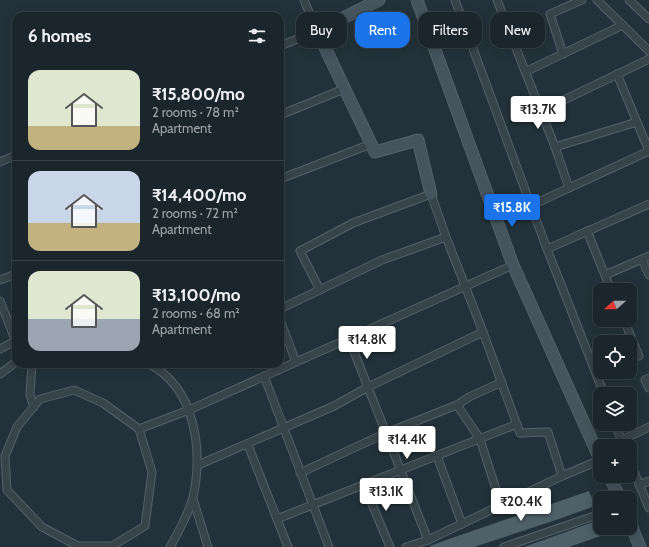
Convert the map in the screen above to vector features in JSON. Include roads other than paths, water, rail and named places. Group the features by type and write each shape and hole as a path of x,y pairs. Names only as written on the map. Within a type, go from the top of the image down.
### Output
{"main road":[{"path":"347,16 379,0"},
{"path":"417,0 513,265 593,444"},
{"path":"325,48 375,152 418,140 431,194"},
{"path":"635,535 640,547"}],"street":[{"path":"304,0 309,12"},
{"path":"455,0 547,249 601,387"},
{"path":"497,0 555,147 569,188"},
{"path":"563,54 550,14 582,0"},
{"path":"597,0 649,51"},
{"path":"629,0 649,19"},
{"path":"525,72 623,25"},
{"path":"284,44 296,40"},
{"path":"540,110 649,59"},
{"path":"532,205 649,151 616,74"},
{"path":"284,113 344,89"},
{"path":"555,147 637,122"},
{"path":"284,177 371,144"},
{"path":"0,162 12,157"},
{"path":"320,290 300,251 353,223 431,194 446,237 467,286 520,433 548,432 562,476"},
{"path":"547,249 649,204"},
{"path":"587,231 608,283"},
{"path":"284,307 382,260 446,237"},
{"path":"605,275 646,257 649,275"},
{"path":"284,367 513,265"},
{"path":"0,280 12,276"},
{"path":"0,301 12,332"},
{"path":"627,327 639,356"},
{"path":"284,330 296,362"},
{"path":"198,465 285,429 334,406 368,387 483,332"},
{"path":"349,339 428,540"},
{"path":"0,349 12,344"},
{"path":"0,374 12,365"},
{"path":"32,368 30,395 34,407"},
{"path":"157,368 177,388 189,410 196,438 198,465 193,499 170,547"},
{"path":"139,429 189,410 282,368"},
{"path":"264,376 329,547"},
{"path":"649,378 645,380 649,388"},
{"path":"300,473 386,433 457,405 502,382"},
{"path":"74,390 103,403 139,429 152,472 144,526 112,546 78,546 42,527 7,490 5,456 17,427 34,407 40,399 74,390"},
{"path":"457,405 480,439 501,505"},
{"path":"277,519 517,424"},
{"path":"630,439 649,427"},
{"path":"248,445 288,547"},
{"path":"437,456 462,524"},
{"path":"406,547 428,540 562,476 593,463"},
{"path":"637,480 649,508"},
{"path":"639,485 649,480"},
{"path":"364,485 390,547"},
{"path":"0,494 7,490"},
{"path":"193,499 208,547"},
{"path":"504,547 593,516"}]}
